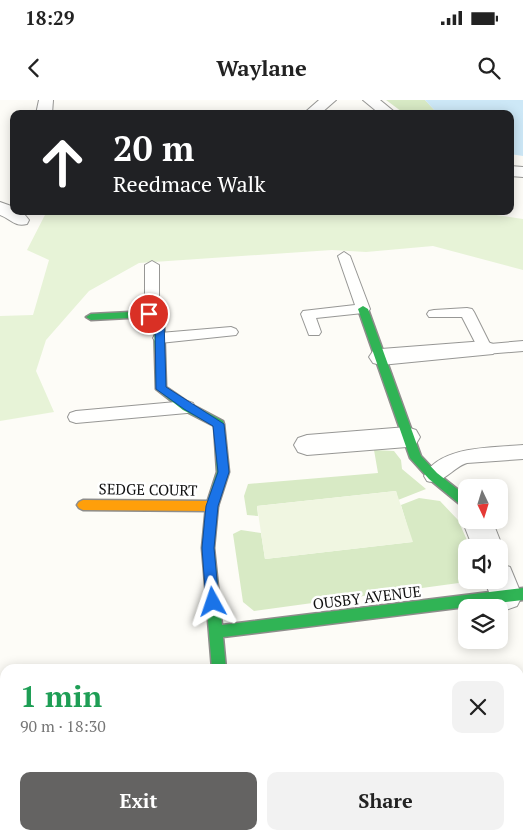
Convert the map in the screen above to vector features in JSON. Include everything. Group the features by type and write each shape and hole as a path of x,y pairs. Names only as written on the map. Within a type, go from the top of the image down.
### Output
{"street":[{"path":"315,110 329,100"},
{"path":"370,100 384,110"},
{"path":"362,309 381,357 407,437 416,458 433,476 458,497"},
{"path":"91,318 149,314 160,320 161,389 187,407 219,424 223,472 212,506 208,548 218,664"},
{"path":"381,357 485,349"},
{"path":"307,445 407,437"},
{"name":"SEDGE COURT","path":"83,504 212,506"},
{"name":"OUSBY AVENUE","path":"215,632 509,589"}],"lane":[{"path":"314,332 308,314 362,309 344,256"},
{"path":"149,314 152,308 152,265"},
{"path":"434,314 467,312 485,349 523,346"},
{"path":"160,338 231,332"},
{"path":"76,417 187,407"},
{"path":"433,476 454,460 467,456 523,452"}],"green space":[{"path":"386,100 425,100 434,110 400,110"},
{"path":"45,215 496,215 523,219 523,270 433,246 366,252 332,250 139,263 89,291 46,340 36,371 54,412 0,421 0,316 33,315 49,260 27,250"},
{"path":"374,450 394,451 401,460 402,469 426,489 398,500 396,491 257,506 258,516 247,515 244,496 248,484 378,473"},
{"path":"396,491 413,542 265,559 257,506"},
{"path":"419,498 440,501 458,520 458,529 462,529 466,539 458,539 458,583 254,611 243,602 233,534 241,530 261,533 265,559 412,542 401,505"}],"water":[{"path":"425,100 523,100 523,156 514,155 514,110 434,110"}],"traffic: fast":[{"path":"363,309 416,458 433,476 458,496"},
{"path":"91,317 149,314 159,320 161,389 187,407 219,424 223,472 212,506 208,548 219,664"},
{"path":"215,632 523,594"}],"traffic: slow":[{"path":"83,505 212,506"}],"route":[{"path":"149,314 160,320 161,389 187,407 219,424 223,472 212,506 208,548 213,602"}]}
